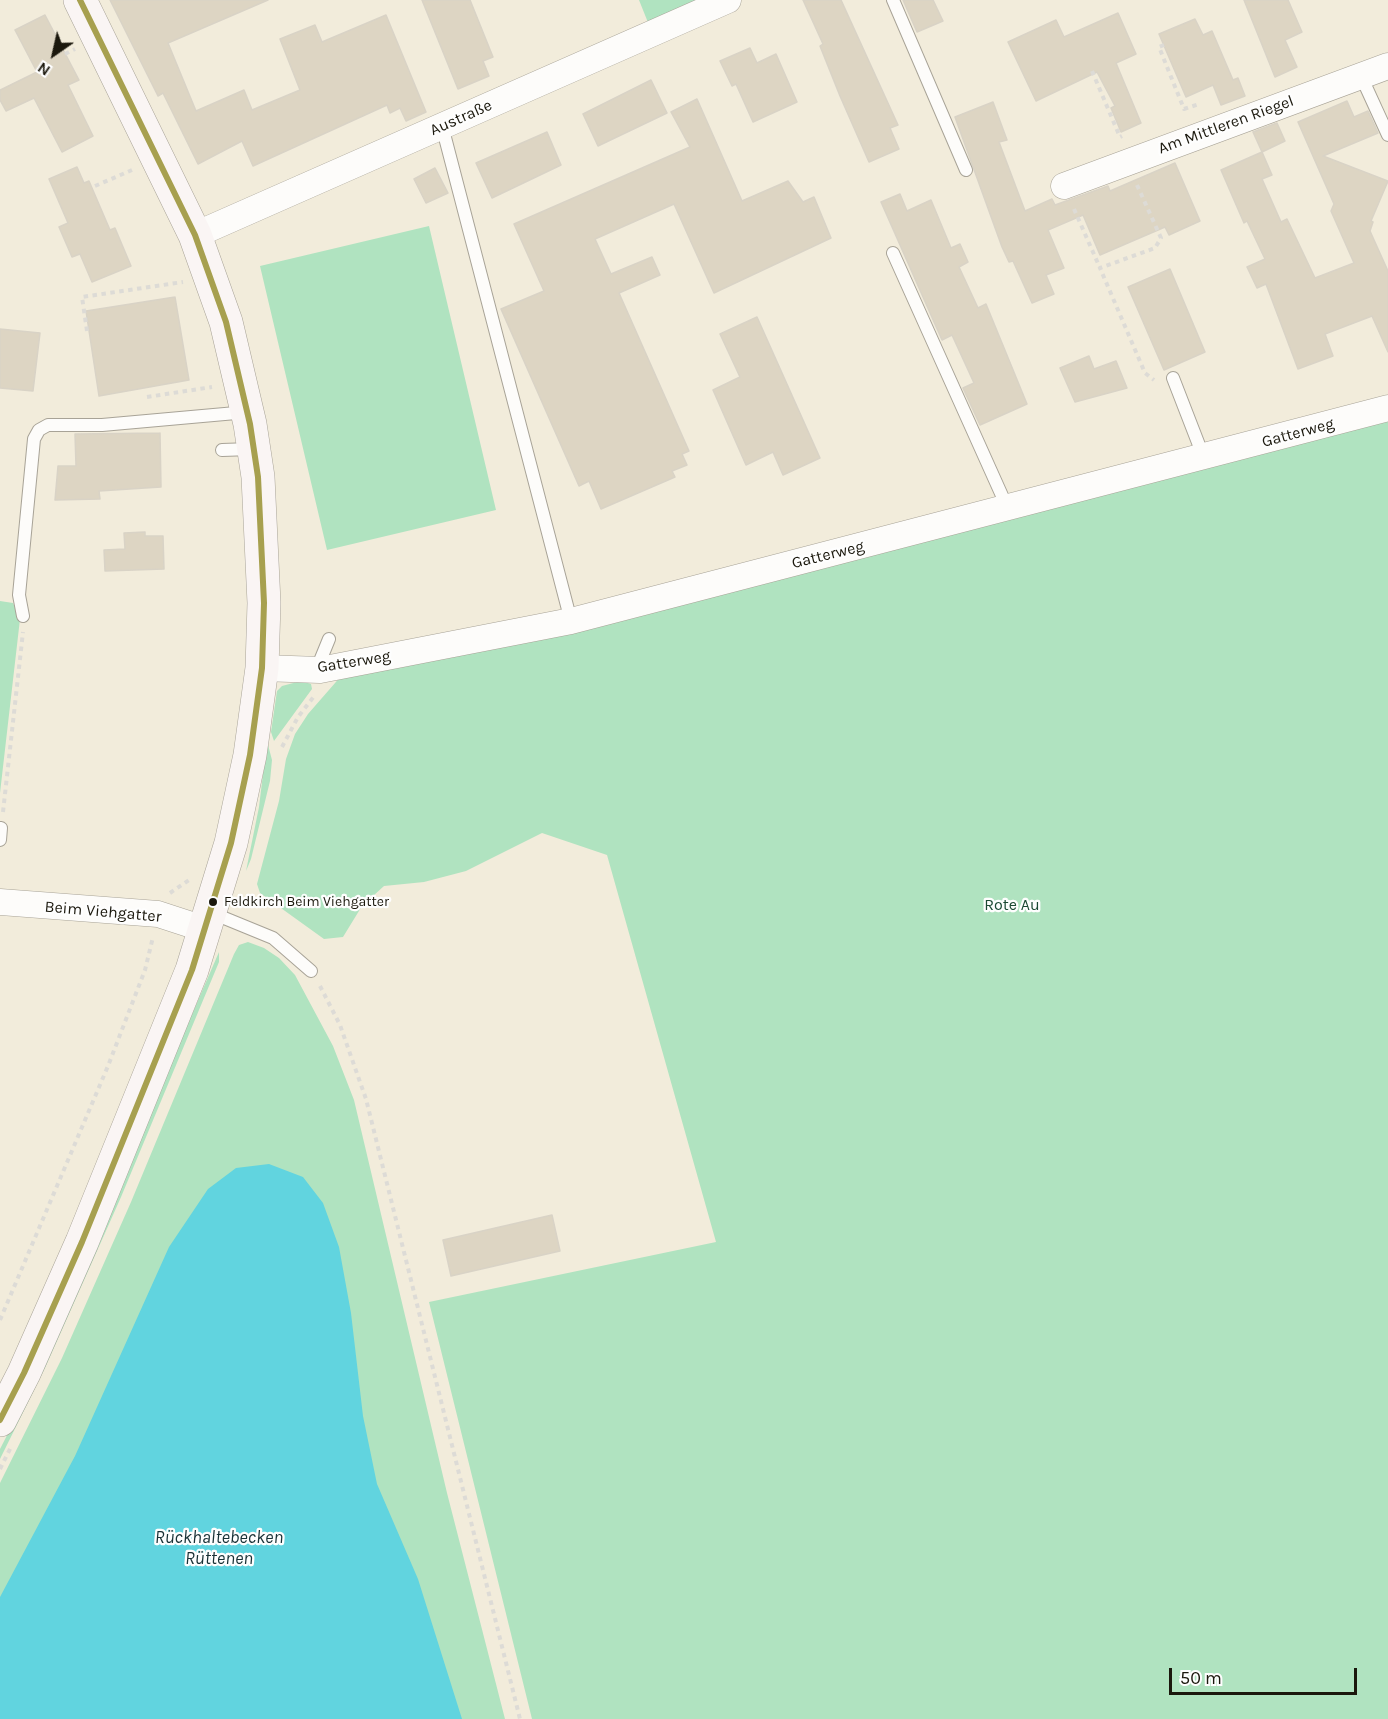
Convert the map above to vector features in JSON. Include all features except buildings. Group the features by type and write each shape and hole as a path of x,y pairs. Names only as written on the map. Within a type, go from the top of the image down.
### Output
{"main road":[{"path":"0,1420 24,1373 141,1100 192,970 231,843 243,792 262,668 264,571 255,448 226,322 195,235 80,0"}],"street":[{"name":"Austraße","path":"195,235 728,0"},
{"name":"Am Mittleren Riegel","path":"1064,186 1388,66"},
{"name":"Gatterweg","path":"262,668 320,670 521,622 571,621 1204,458 1388,408"},
{"name":"Beim Viehgatter","path":"2,905 158,914 207,921"}],"lane":[{"path":"893,0 966,170"},
{"path":"1361,76 1388,135"},
{"path":"442,126 571,621"},
{"path":"892,253 1008,509"},
{"path":"1173,378 1204,458"},
{"path":"23,616 19,595 34,439 39,430 48,425 102,425 248,412"},
{"path":"222,450 255,448"},
{"path":"320,670 320,661 329,639"},
{"path":"207,921 273,938 311,970"}],"path":[{"path":"1164,45 1159,47 1184,109 1199,104"},
{"path":"1092,71 1120,137 1127,135"},
{"path":"1100,268 1155,248 1161,238 1127,162"},
{"path":"95,186 133,170"},
{"path":"1064,186 1145,373 1161,384 1173,378"},
{"path":"87,331 82,297 195,280"},
{"path":"147,397 214,387"},
{"path":"1,834 23,644 23,616"},
{"path":"161,898 191,878"},
{"path":"0,1320 108,1066 145,970 155,929"},
{"path":"311,970 340,1025 366,1099 520,1719"}],"green space":[{"path":"639,0 703,0 649,25"},
{"path":"429,226 496,510 327,550 260,266"},
{"name":"Rote Au","path":"1388,408 1388,1719 532,1719 429,1302 716,1242 607,855 542,833 466,871 424,882 384,886 362,906 343,937 324,939 260,893 257,884 279,801 286,759 295,734 308,714 342,675"},
{"path":"0,601 13,603 20,619 0,793"},
{"path":"301,681 311,684 312,689 274,741 271,732 277,691 282,686"},
{"path":"267,741 272,760 270,781 246,871 259,807"},
{"name":"Rückhaltebecken Rüttenen","path":"248,942 264,948 279,958 295,975 333,1046 354,1100 447,1493 505,1719 0,1719 0,1483 62,1358 131,1202 234,954 239,945"},
{"path":"219,952 219,962 121,1197 45,1368 0,1459 0,1449 21,1408"}],"water":[{"name":"Rückhaltebecken Rüttenen","path":"269,1164 303,1177 323,1203 339,1247 351,1313 363,1416 377,1484 418,1579 462,1719 0,1719 0,1597 75,1456 169,1247 208,1189 236,1168"}],"transit line":[{"path":"0,1420 24,1373 82,1242 192,970 231,843 250,755 262,668 264,603 258,477 250,424 226,322 195,235 80,0"}],"place":[{"name":"Feldkirch Beim Viehgatter","path":"213,902"}]}
